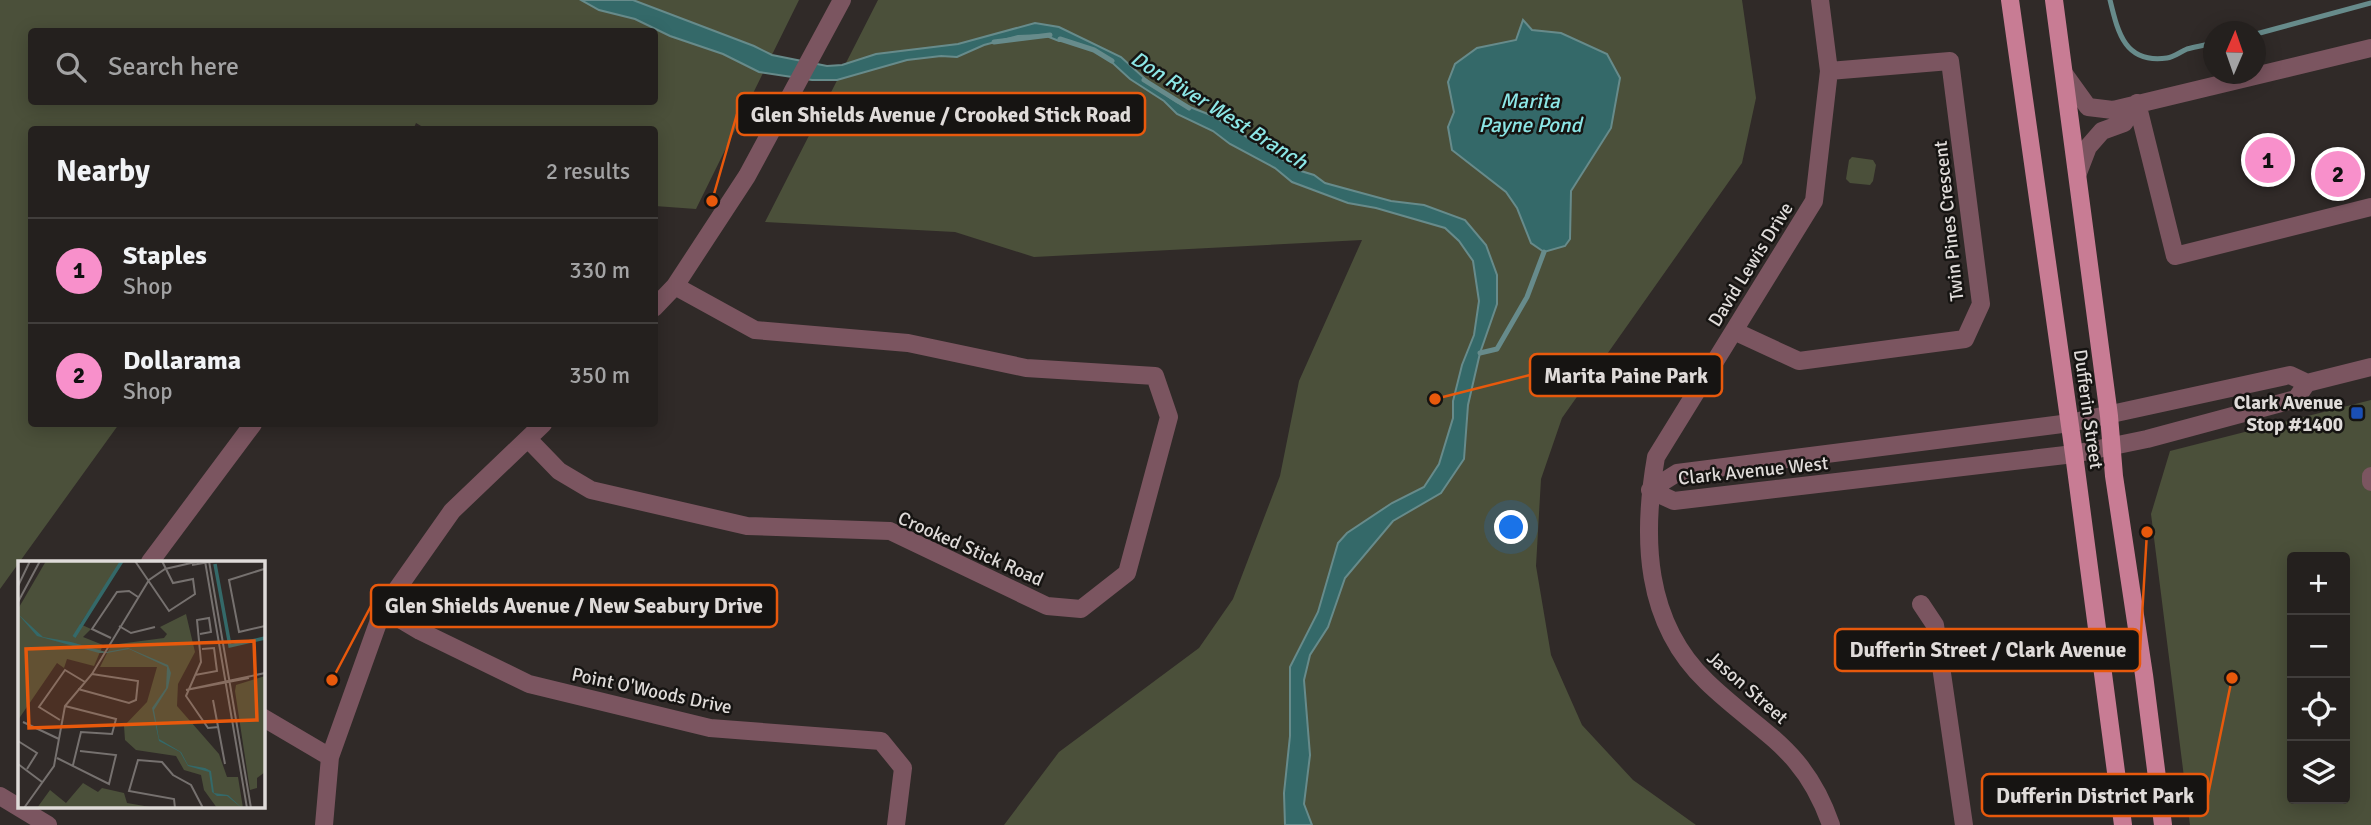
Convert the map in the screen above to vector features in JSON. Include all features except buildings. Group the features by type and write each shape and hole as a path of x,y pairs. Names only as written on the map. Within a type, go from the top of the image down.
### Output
{"main road":[{"name":"Dufferin Street","path":"2010,0 2123,825"},
{"name":"Dufferin Street","path":"2054,0 2109,416 2113,476 2144,675 2163,825"}],"street":[{"path":"658,304 675,286 747,176 842,0"},
{"name":"David Lewis Drive","path":"1650,490 1656,457 1814,201 1829,71 1820,0"},
{"path":"2065,75 2088,107 2113,110 2371,48"},
{"name":"Twin Pines Crescent","path":"1734,331 1799,362 1965,339 1981,304 1950,61 1829,71"},
{"path":"2078,173 2088,147 2102,131 2124,123 2137,103"},
{"path":"2137,103 2175,256 2371,207"},
{"name":"Crooked Stick Road","path":"528,439 559,471 591,490 747,526 890,531 1047,606 1081,609 1127,573 1169,417 1155,376 1026,368 908,343 755,330 675,286"},
{"name":"Clark Avenue West","path":"1650,490 1677,473 2070,423 2290,375 2307,383 2371,367"},
{"name":"Clark Avenue West","path":"1650,490 1674,501 2111,448 2297,399 2307,383"},
{"path":"151,561 251,427"},
{"path":"324,825 330,757 383,609 452,511 540,427"},
{"path":"2371,476 2371,482"},
{"name":"Jason Street","path":"1650,490 1647,551 1655,592 1686,660 1708,683 1770,734 1801,765 1817,791 1831,825"},
{"path":"1921,604 1935,625 1964,825"},
{"name":"Point O'Woods Drive","path":"383,609 420,631 529,684 710,728 881,741 903,768 896,825"},
{"path":"264,718 330,757"},
{"path":"0,796 18,807"},
{"path":"20,808 48,825"}],"green space":[{"path":"0,0 799,0 696,209 658,206 658,126 421,126 416,123 415,126 28,126 28,427 117,427 0,589"},
{"path":"878,0 1742,0 1756,98 1742,163 1562,418 1541,479 1536,566 1551,655 1582,725 1633,780 1696,825 1004,825 1059,752 1199,648 1233,599 1280,476 1299,381 1362,240 1034,257 955,232 765,222"},
{"path":"1852,157 1873,160 1876,165 1870,185 1850,183 1846,179 1849,160"},
{"path":"2371,400 2371,825 2190,825 2151,514 2170,451"}],"water":[{"path":"581,0 633,0 772,55 827,66 842,65 876,54 958,44 1035,23 1059,27 1121,57 1153,86 1177,102 1213,116 1325,183 1391,201 1424,205 1465,220 1486,245 1497,275 1497,304 1480,353 1468,405 1464,459 1441,493 1393,521 1345,578 1328,627 1310,655 1304,680 1310,755 1304,804 1312,825 1285,825 1284,793 1290,736 1290,667 1318,612 1338,543 1347,533 1392,503 1424,487 1439,464 1453,418 1453,401 1462,365 1474,335 1479,301 1473,261 1459,241 1445,228 1376,208 1348,203 1292,182 1275,168 1230,144 1213,131 1177,114 1164,101 1130,79 1104,55 1070,41 1059,41 1044,35 1018,36 984,45 957,57 907,60 837,80 812,80 759,72 723,54 670,36 635,19 599,10"},
{"name":"Marita Payne Pond","path":"1523,20 1532,30 1561,33 1607,54 1620,78 1611,128 1571,191 1570,239 1565,246 1544,252 1531,243 1517,208 1506,192 1452,150 1448,127 1454,112 1448,82 1455,64 1477,48 1516,40"}],"waterway":[{"path":"2110,0 2120,34 2126,44 2142,56 2153,59 2167,58 2203,45"},
{"path":"2266,31 2371,3"},
{"name":"Don River West Branch","path":"994,42 1050,35"},
{"name":"Don River West Branch","path":"1060,39 1094,50 1112,61"},
{"name":"Don River West Branch","path":"1144,80 1189,108"},
{"path":"1480,353 1497,349 1527,297 1544,252"}],"place":[{"name":"Staples","path":"2268,160"},
{"name":"Dollarama","path":"2338,174"},
{"name":"Glen Shields Avenue / Crooked Stick Road","path":"712,201"},
{"name":"Marita Paine Park","path":"1435,399"},
{"name":"Clark Avenue Stop #1400","path":"2357,413"},
{"name":"Dufferin Street / Clark Avenue","path":"2147,532"},
{"name":"Dufferin District Park","path":"2232,678"},
{"name":"Glen Shields Avenue / New Seabury Drive","path":"332,680"}]}
